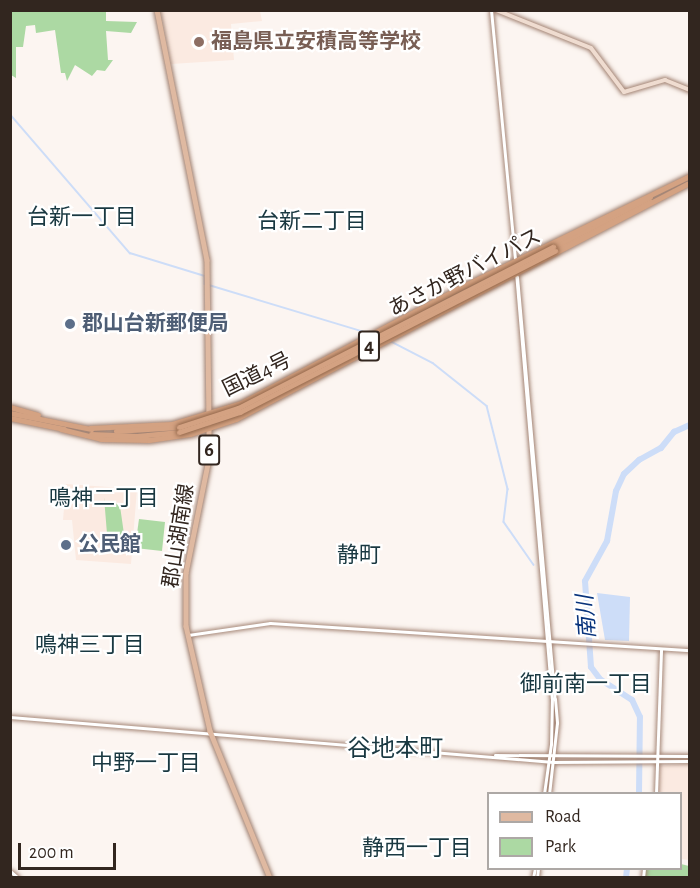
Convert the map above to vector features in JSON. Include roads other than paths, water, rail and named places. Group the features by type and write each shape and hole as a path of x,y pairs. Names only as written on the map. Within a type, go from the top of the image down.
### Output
{"highway":[{"name":"4","path":"515,261 690,176"},
{"name":"あさか野バイパス","path":"10,420 61,429 124,436 179,430 240,412 690,176"},
{"name":"4","path":"209,429 256,410 688,184"},
{"name":"あさか野バイパス","path":"554,249 688,184"},
{"name":"国道4号","path":"90,428 154,427 209,414 317,364 457,289 515,261"},
{"path":"10,407 72,426"},
{"name":"あさか野バイパス","path":"10,413 90,428 136,432 179,430"},
{"path":"61,429 128,440 171,438 209,429"}],"main road":[{"name":"郡山湖南線","path":"157,10 207,260 209,459 186,573 188,635 210,731 270,878"},
{"path":"496,10 591,48 626,93 666,80 690,90"}],"street":[{"path":"491,10 515,261 526,337 549,643 552,722 551,760 546,792"},
{"path":"188,635 270,623 549,643 690,650"},
{"path":"656,792 661,649"},
{"path":"10,717 210,731 551,760 638,761 646,759"},
{"path":"551,760 635,757 690,759"},
{"path":"10,871 18,878"}],"water":[{"path":"597,593 630,597 629,641 605,640"}],"waterway":[{"path":"10,114 130,253 205,276 205,284"},
{"path":"209,285 368,333"},
{"path":"390,341 433,363 487,406 508,489 504,522 534,565"},
{"name":"南川","path":"639,792 640,717 632,700 600,679 591,667 585,581 607,541 616,491 624,474 639,460 661,448 674,432 690,425"},
{"name":"南川","path":"626,878 627,870"}],"place":[{"name":"福島県立安積高等学校","path":"199,42"},
{"name":"郡山台新郵便局","path":"70,324"},
{"name":"公民館","path":"66,545"}],"district":[{"name":"台新一丁目","path":"82,218"},
{"name":"台新二丁目","path":"312,222"},
{"name":"鳴神二丁目","path":"104,499"},
{"name":"静町","path":"359,556"},
{"name":"鳴神三丁目","path":"90,646"},
{"name":"御前南一丁目","path":"586,685"},
{"name":"谷地本町","path":"395,750"},
{"name":"中野一丁目","path":"146,764"},
{"name":"静西一丁目","path":"417,849"}]}
